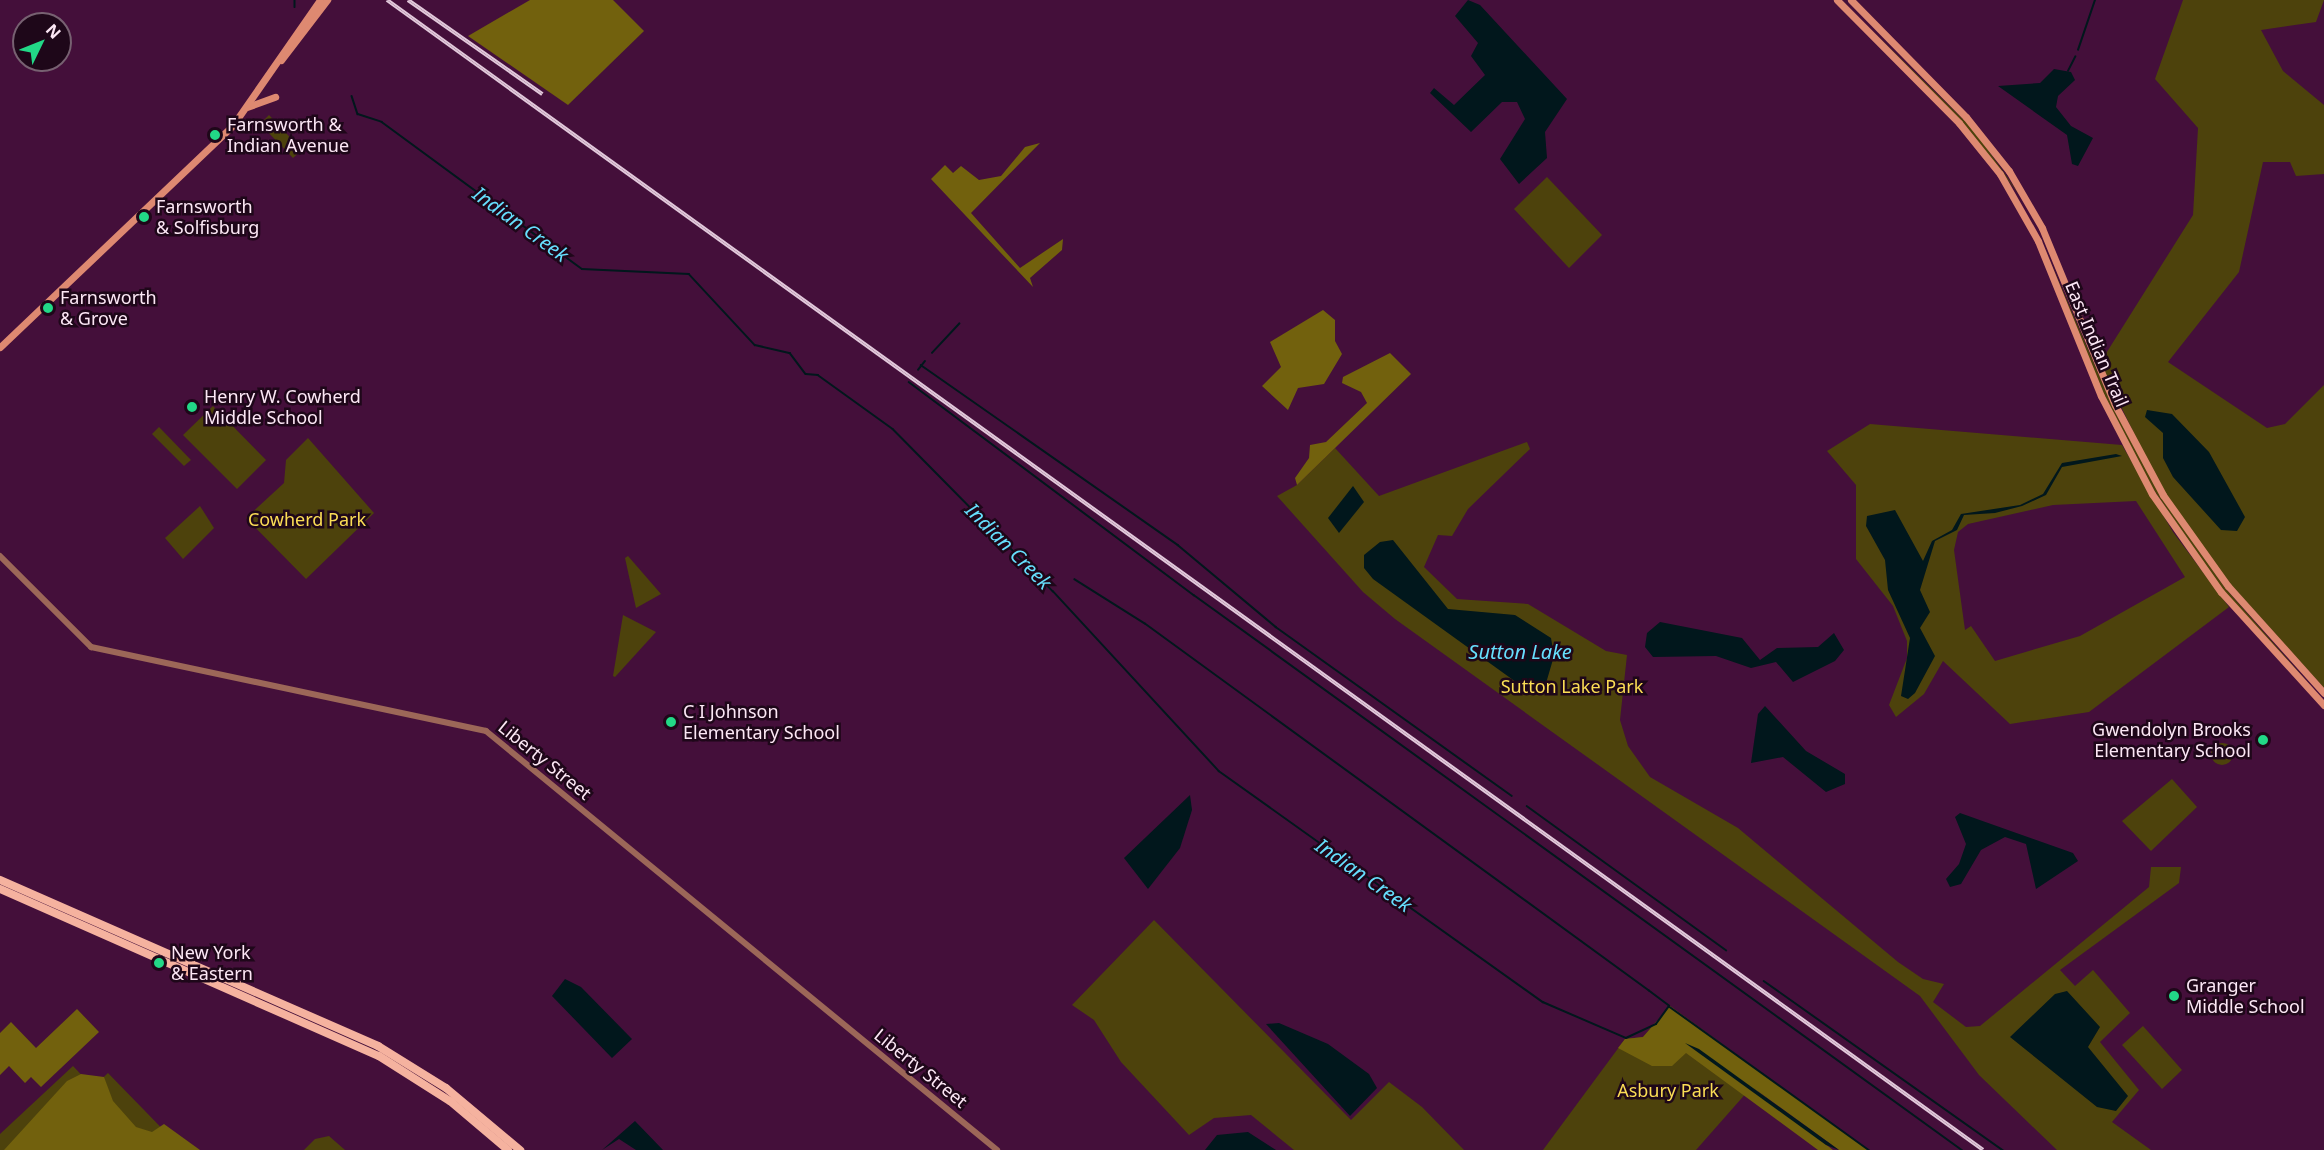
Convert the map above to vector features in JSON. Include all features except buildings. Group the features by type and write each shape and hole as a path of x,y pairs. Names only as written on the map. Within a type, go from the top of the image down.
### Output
{"main road":[{"path":"0,347 248,107 320,0"},
{"path":"295,40 327,0"},
{"name":"East Indian Trail","path":"1837,0 1965,129 2000,174 2031,226 2105,405 2158,503 2221,592 2324,705"},
{"name":"East Indian Trail","path":"1851,0 1970,122 2009,171 2042,228 2119,413 2169,506 2238,599 2324,693"},
{"path":"248,107 275,96"},
{"path":"0,880 378,1046 446,1088 520,1150"},
{"path":"0,889 379,1056 450,1101 508,1150"}],"street":[{"name":"Liberty Street","path":"0,556 91,647 486,731 997,1150"}],"green space":[{"path":"2183,0 2324,0 2316,22 2261,30 2283,71 2324,105 2324,174 2296,176 2290,162 2263,162 2239,272 2168,362 2267,428 2285,424 2324,385 2324,688 2217,569 2156,479 2100,363 2193,215 2198,128 2155,79"},
{"path":"1856,15 1974,130 2021,197 1969,130"},
{"path":"269,115 302,150 293,158 260,124"},
{"path":"1547,177 1602,235 1569,268 1514,209"},
{"path":"2044,247 2114,410 2162,498 2226,589 2324,701 2219,586 2147,480 2105,399"},
{"path":"213,406 266,460 237,489 183,435"},
{"path":"1870,424 2122,445 2173,532 2229,607 2089,712 2010,724 1943,661 1924,694 1896,717 1889,705 1907,658 1907,641 1893,606 1856,559 1856,485 1827,451","holes":["2136,501 2185,577 2080,636 1995,661 1971,626 1965,630 1954,550 1958,532 1968,524 2053,505"]},
{"path":"159,427 191,460 184,466 152,434"},
{"name":"Cowherd Park","path":"308,438 374,513 306,579 246,518 284,483 286,460"},
{"name":"Sutton Lake Park","path":"1527,442 1530,449 1468,509 1452,536 1438,535 1424,567 1457,599 1528,604 1606,651 1627,655 1620,720 1628,746 1650,777 1738,828 1898,962 1923,979 1944,984 1933,1002 1966,1027 1980,1026 2149,887 2151,867 2181,867 2179,883 2060,970 2075,986 2093,970 2130,1013 2100,1042 2139,1090 2112,1122 2151,1150 2057,1150 1979,1075 1920,996 1395,619 1363,592 1277,496 1297,485 1335,448 1379,496"},
{"path":"200,506 214,528 183,559 165,538"},
{"path":"628,556 661,594 636,608 625,558"},
{"path":"623,615 656,632 615,677 613,676"},
{"path":"2218,743 2226,743 2233,750 2233,758 2226,765 2218,765 2211,758 2211,750"},
{"path":"2172,779 2197,807 2151,851 2122,821"},
{"path":"1154,920 1351,1120 1389,1082 1422,1107 1464,1150 1294,1150 1251,1115 1214,1118 1189,1135 1121,1062 1094,1020 1072,1005"},
{"name":"Asbury Park","path":"1670,1006 1763,1074 1696,1150 1543,1150 1625,1039 1643,1037"},
{"path":"2143,1026 2182,1070 2162,1089 2122,1045"},
{"path":"73,1066 93,1087 108,1073 183,1150 0,1150 0,1134"},
{"path":"329,1136 345,1150 304,1150 315,1139"}],"shaded area":[{"path":"530,0 613,0 644,31 568,105 468,36"},
{"path":"1040,143 971,213 1020,268 1063,239 1062,250 1030,278 1033,287 931,179 945,165 953,173 961,166 979,180 1001,176 1025,147"},
{"path":"1323,310 1335,320 1335,341 1342,354 1324,384 1298,388 1288,410 1262,386 1281,367 1270,342"},
{"path":"1390,353 1411,374 1297,485 1295,478 1309,458 1310,445 1326,442 1367,403 1361,392 1342,383 1343,377"},
{"path":"1670,1006 1868,1150 1839,1150 1752,1087 1833,1150 1818,1150 1686,1053 1672,1066 1652,1066 1618,1048 1625,1039 1643,1037"},
{"path":"77,1009 99,1032 41,1087 31,1077 25,1083 9,1066 0,1075 0,1033 11,1022 36,1048"},
{"path":"81,1074 104,1077 113,1101 136,1127 152,1132 164,1124 200,1150 4,1150 67,1081"}],"water":[{"path":"1468,0 1480,5 1567,99 1545,132 1547,158 1519,184 1500,159 1525,119 1517,102 1502,102 1471,132 1430,93 1434,88 1454,105 1485,75 1471,56 1478,43 1455,16"},
{"path":"2054,69 2071,72 2075,80 2058,96 2056,107 2071,126 2093,138 2078,166 2072,164 2067,135 1998,86 2040,83"},
{"path":"2147,410 2172,414 2209,452 2245,517 2237,531 2221,530 2173,477 2163,458 2163,433 2145,417"},
{"path":"2116,454 2122,456 2062,467 2046,495 2022,506 1995,513 1964,515 1957,530 1935,541 1920,590 1930,612 1920,628 1935,656 1915,693 1908,699 1901,696 1910,638 1888,590 1885,560 1866,526 1867,516 1895,510 1923,561 1932,541 1952,530 1961,514 2020,505 2043,494 2062,463"},
{"path":"1353,486 1364,502 1339,533 1328,518"},
{"name":"Sutton Lake","path":"1393,540 1448,609 1515,615 1551,638 1554,656 1544,690 1527,690 1373,579 1364,568 1364,555 1380,542"},
{"path":"1660,622 1742,638 1760,660 1777,648 1818,647 1834,633 1844,650 1835,661 1793,682 1776,662 1751,668 1716,656 1653,657 1645,647 1647,633"},
{"path":"1765,706 1806,751 1845,774 1845,784 1826,792 1783,757 1751,763 1758,714"},
{"path":"1190,795 1192,810 1180,848 1148,889 1124,858"},
{"path":"1960,813 2073,853 2078,861 2036,889 2026,844 2005,837 1981,850 1961,884 1950,887 1946,879 1959,864 1966,844 1955,817"},
{"path":"565,979 581,987 632,1039 612,1058 552,996"},
{"path":"2067,991 2100,1027 2088,1047 2128,1096 2116,1111 2097,1107 2010,1037 2055,994"},
{"path":"1279,1023 1328,1044 1369,1074 1377,1088 1350,1116 1266,1024"},
{"path":"1685,1043 1699,1049 1839,1150 1826,1145"},
{"path":"635,1121 663,1150 636,1150 619,1139 602,1150"},
{"path":"1248,1132 1276,1150 1205,1150 1217,1135"}],"waterway":[{"path":"295,0 295,7"},
{"path":"2078,50 2095,0"},
{"path":"2068,71 2075,57"},
{"name":"Indian Creek","path":"352,96 358,114 382,122 582,269 689,274 755,345 790,353 806,374 818,375 893,429 1053,591 1219,771 1543,1002 1626,1038 1656,1024 1669,1006 1145,624 1075,580"},
{"path":"932,353 959,324"},
{"path":"918,370 925,361"},
{"path":"921,365 1178,545 1276,627 1512,796"},
{"path":"909,382 1194,595 1962,1150"},
{"path":"1527,806 1726,950"},
{"path":"1764,981 2003,1150"},
{"path":"1670,1007 1869,1150"}],"railway":[{"path":"387,0 1983,1150"},
{"path":"408,0 542,94"}],"place":[{"name":"Farnsworth & Indian Avenue","path":"215,135"},
{"name":"Farnsworth & Solfisburg","path":"144,217"},
{"name":"Farnsworth & Grove","path":"48,308"},
{"name":"Henry W. Cowherd Middle School","path":"192,407"},
{"name":"C I Johnson Elementary School","path":"671,722"},
{"name":"Gwendolyn Brooks Elementary School","path":"2263,740"},
{"name":"New York & Eastern","path":"159,963"},
{"name":"Granger Middle School","path":"2174,996"}]}
